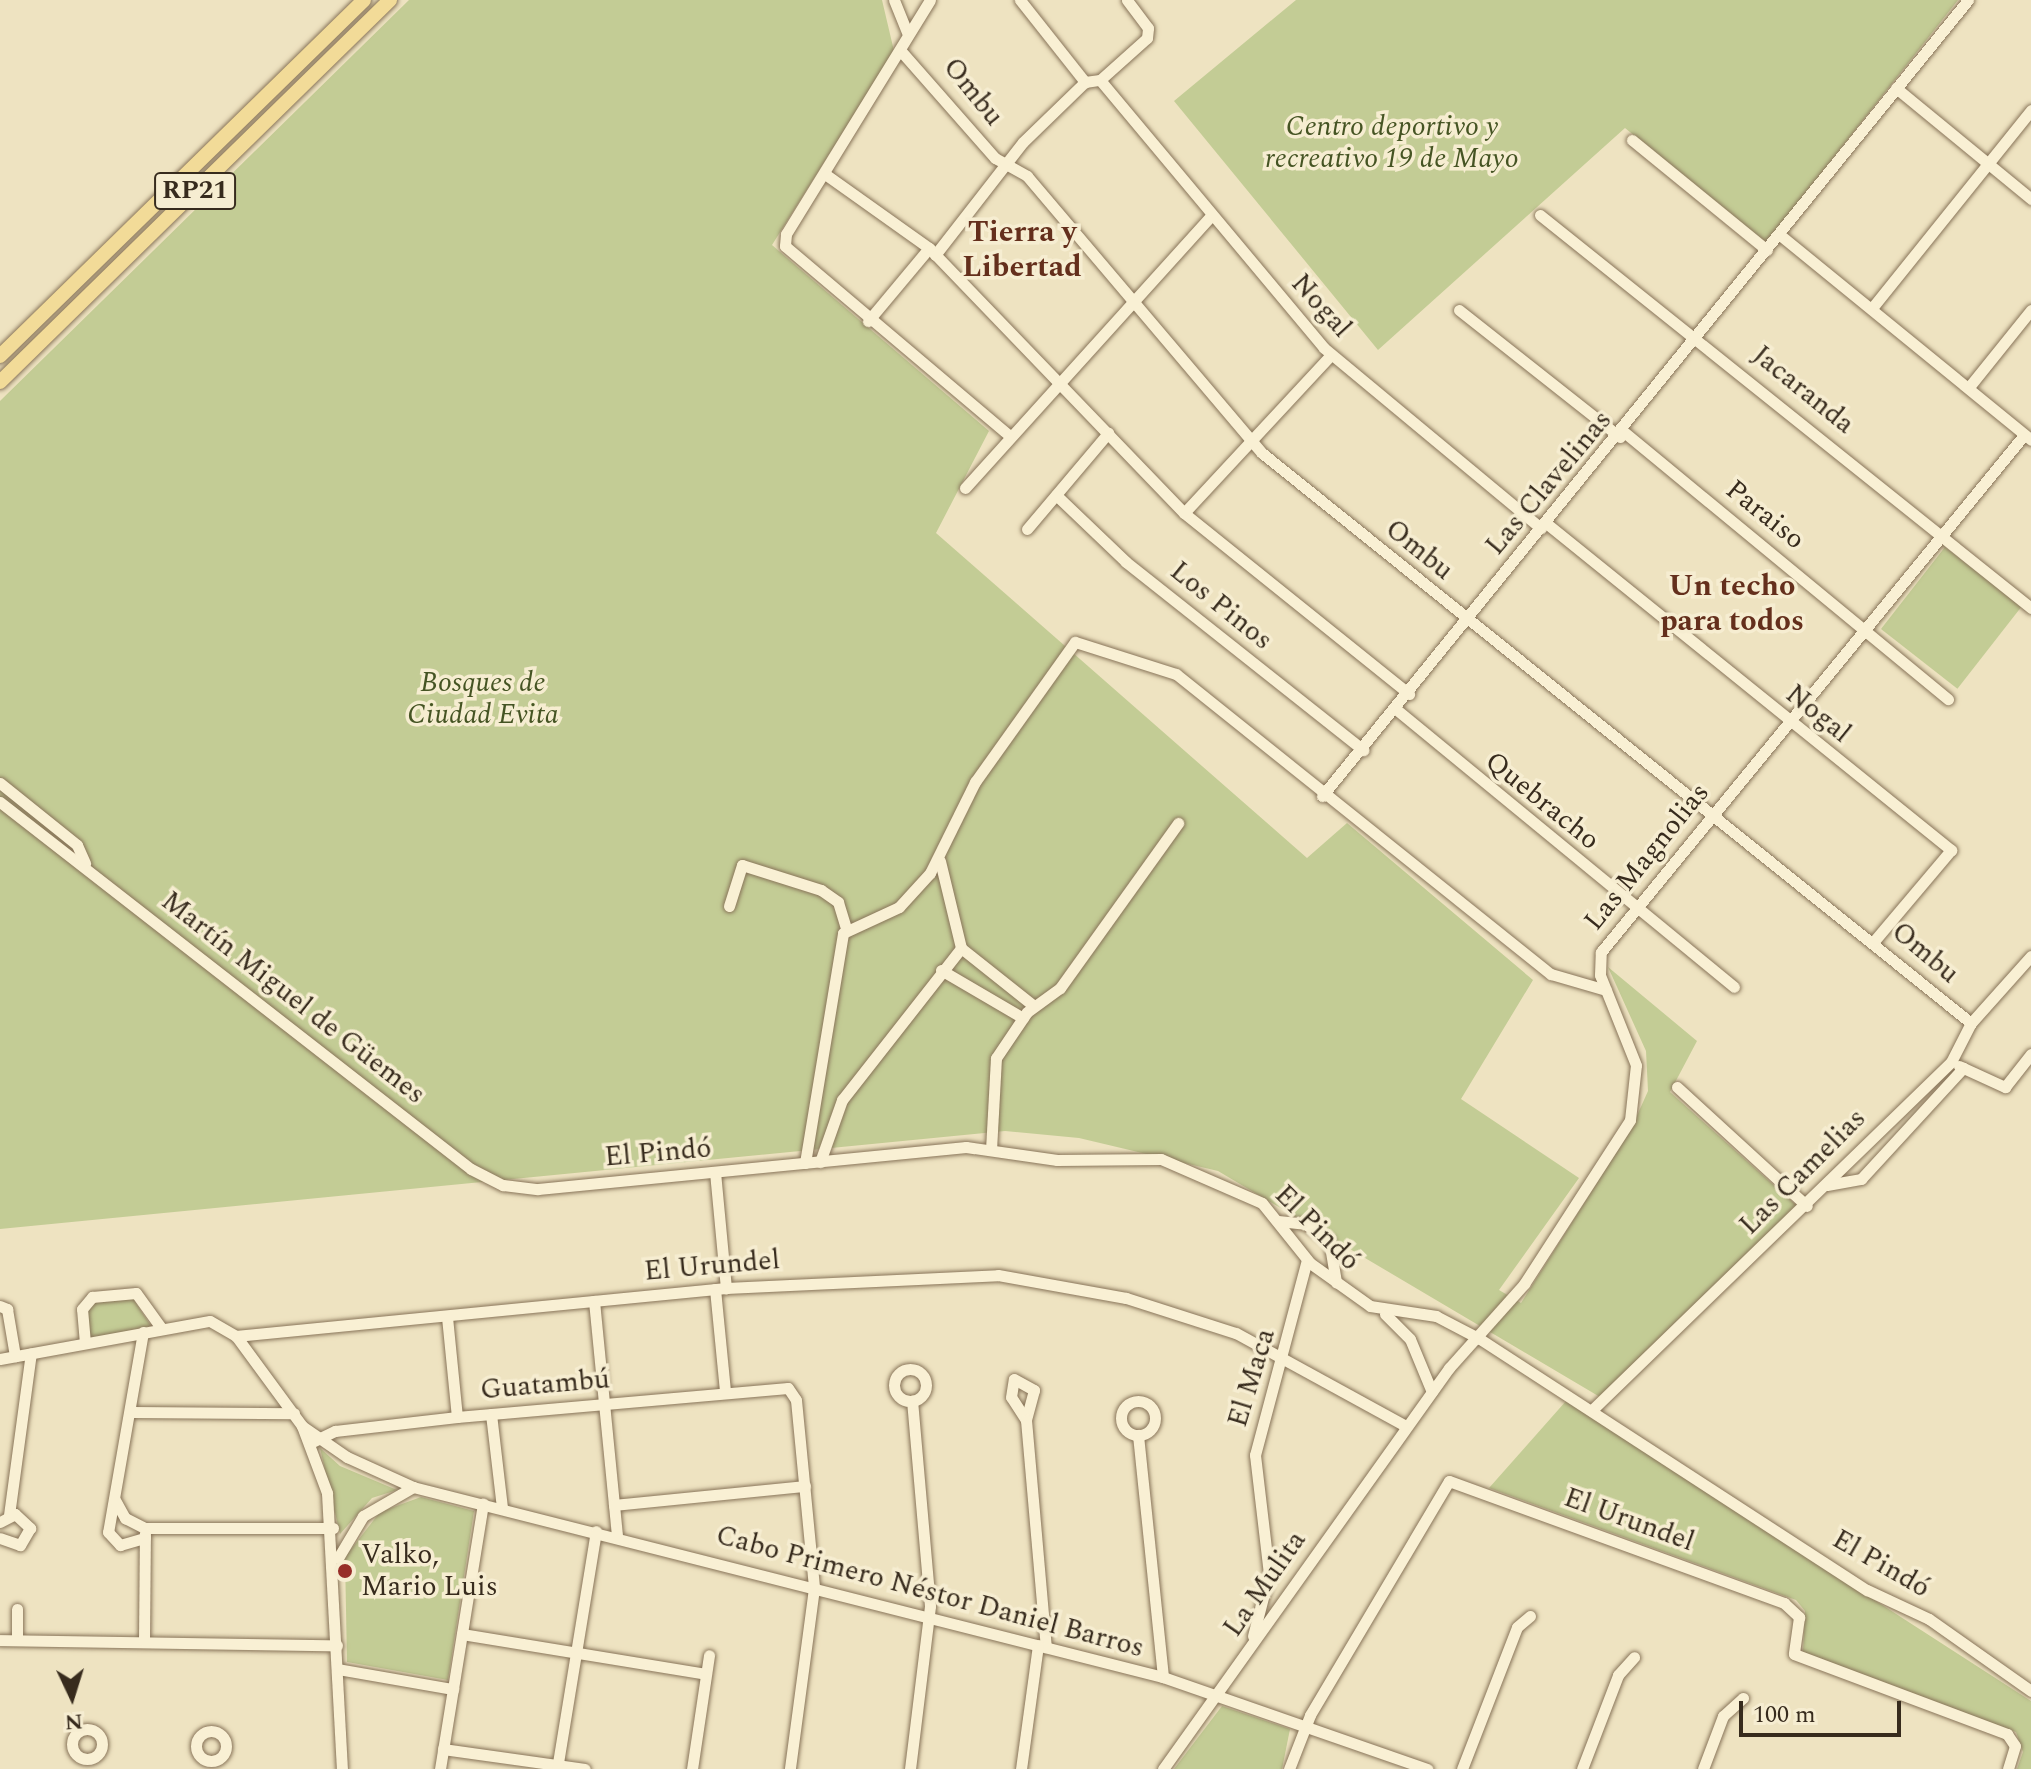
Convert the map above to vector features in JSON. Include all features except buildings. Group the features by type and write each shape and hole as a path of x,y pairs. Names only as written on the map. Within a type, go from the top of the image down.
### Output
{"main road":[{"name":"RP21","path":"0,356 364,0"},
{"name":"RP21","path":"0,382 390,0"}],"street":[{"path":"894,0 907,32"},
{"path":"929,0 907,32 900,50 785,246 868,321 1009,435"},
{"path":"1020,0 1085,82"},
{"path":"868,321 1085,82 1100,80 1149,33 1127,0"},
{"name":"Las Clavelinas","path":"1322,796 1397,710 1622,434 1968,0"},
{"name":"Ombu","path":"900,50 1008,167 1027,176 1130,303 1250,441 1874,941 1971,1023"},
{"name":"Nogal","path":"1100,80 1211,216 1331,355 1951,850 1874,941"},
{"path":"1896,88 2031,199"},
{"path":"1872,308 2031,110"},
{"path":"1632,140 1767,250"},
{"path":"825,174 932,252 1184,513 1409,694"},
{"name":"Jacaranda","path":"1540,215 1943,533 2031,608"},
{"path":"965,488 1009,435 1211,216"},
{"path":"1780,235 2028,437"},
{"name":"Paraiso","path":"1459,310 1866,627 1948,699"},
{"path":"1969,387 2031,310"},
{"path":"1184,513 1331,355"},
{"path":"1027,529 1108,433"},
{"name":"Las Magnolias","path":"1406,1426 1480,1339 1581,1201 1635,1109 1636,1065 1606,990 1599,958 1635,908 1787,721 1943,533 2028,437"},
{"name":"Los Pinos","path":"1056,495 1126,562 1363,750"},
{"path":"846,929 899,907 940,861 975,782 1075,642 1176,674 1322,796 1551,974 1606,990"},
{"name":"Quebracho","path":"1397,710 1734,987"},
{"name":"Martín Miguel de Güemes","path":"0,783 77,845 86,864"},
{"name":"Martín Miguel de Güemes","path":"0,802 86,864 471,1169"},
{"path":"991,1150 994,1065 1023,1018 1060,988 1178,823"},
{"path":"940,861 961,948 1034,1006"},
{"path":"729,906 742,865 821,890 838,902 846,929 805,1163"},
{"path":"820,1162 842,1100 961,948"},
{"name":"Las Camelias","path":"1592,1410 1957,1065 1971,1023 2031,956"},
{"path":"941,970 1023,1018"},
{"path":"1827,1185 1861,1179 1957,1065 2005,1087 2031,1054"},
{"path":"1677,1087 1807,1206"},
{"name":"El Pindó","path":"471,1169 503,1185 538,1189 805,1163 991,1150 1057,1160 1161,1159 1228,1184 1278,1221 1307,1260 1338,1286 1381,1311 1436,1316 1480,1339 1867,1590 1929,1619 2031,1691"},
{"path":"715,1172 725,1391"},
{"path":"1278,1221 1305,1224 1329,1240 1338,1286"},
{"name":"El Maca","path":"1247,1651 1269,1574 1255,1455 1307,1260"},
{"name":"El Urundel","path":"0,1359 217,1321 236,1336 720,1289 920,1275 1025,1278 1167,1309 1283,1354 1406,1426"},
{"path":"85,1343 82,1309 92,1297 136,1293 162,1329"},
{"path":"594,1301 617,1535"},
{"path":"0,1306 7,1309 15,1356"},
{"path":"1381,1311 1410,1339 1432,1392"},
{"path":"447,1317 457,1417"},
{"path":"143,1332 109,1538 120,1545 145,1533 333,1528"},
{"path":"236,1336 314,1441 333,1528 342,1769"},
{"path":"0,1538 15,1546 28,1538 28,1522 5,1518 31,1353"},
{"name":"Guatambú","path":"314,1441 457,1417 725,1391 788,1388 796,1400 805,1486"},
{"path":"910,1769 930,1617 912,1401"},
{"path":"132,1412 294,1413"},
{"path":"491,1414 502,1508"},
{"path":"1021,1769 1042,1646 1026,1420"},
{"name":"La Mulita","path":"1163,1769 1406,1426"},
{"path":"1138,1435 1163,1677"},
{"name":"Cabo Primero Néstor Daniel Barros","path":"314,1441 413,1487 617,1535 1163,1677 1306,1724 1427,1769"},
{"name":"El Urundel","path":"1306,1724 1449,1481 1791,1606 1799,1617 1794,1654 2007,1734 2015,1746 2008,1769"},
{"path":"614,1505 805,1486 814,1588 790,1769"},
{"path":"336,1566 354,1524 413,1487"},
{"path":"115,1499 125,1518 145,1533"},
{"path":"440,1769 483,1503"},
{"path":"557,1767 596,1531"},
{"path":"144,1641 145,1533"},
{"path":"17,1609 17,1640"},
{"path":"1462,1769 1517,1627 1530,1616"},
{"path":"462,1634 706,1674"},
{"path":"0,1640 337,1645"},
{"path":"692,1769 709,1655"},
{"path":"1582,1769 1618,1675 1634,1657"},
{"path":"338,1669 453,1689"},
{"path":"1703,1769 1723,1716 1743,1698"},
{"path":"1289,1769 1306,1724"},
{"path":"443,1749 585,1769"}],"green space":[{"name":"Bosques de Ciudad Evita","path":"409,0 882,0 894,51 772,245 989,431 936,533 1307,858 1347,823 1533,980 1461,1099 1579,1178 1499,1290 1521,1303 1631,1129 1648,1091 1646,1051 1608,967 1697,1041 1670,1092 1796,1205 1600,1397 1218,1171 1079,1138 1005,1131 0,1229 0,401"},
{"name":"Centro deportivo y recreativo 19 de Mayo","path":"1296,0 1958,0 1766,243 1625,128 1378,350 1174,101"},
{"path":"1945,547 2021,607 1957,689 1881,629"},
{"path":"132,1297 151,1326 90,1339 85,1309 92,1302"},
{"path":"1566,1401 2031,1701 2031,1769 2017,1769 2023,1752 2016,1732 1803,1652 1805,1611 1796,1600 1489,1488"},
{"path":"320,1448 340,1466 397,1490 372,1498 340,1534"},
{"path":"421,1497 474,1511 448,1680 347,1662 345,1557 380,1512"},
{"path":"1222,1706 1290,1729 1282,1769 1174,1769"}],"place":[{"name":"Valko, Mario Luis","path":"345,1571"}],"district":[{"name":"Tierra y Libertad","path":"1022,249"},
{"name":"Un techo para todos","path":"1732,603"}]}
